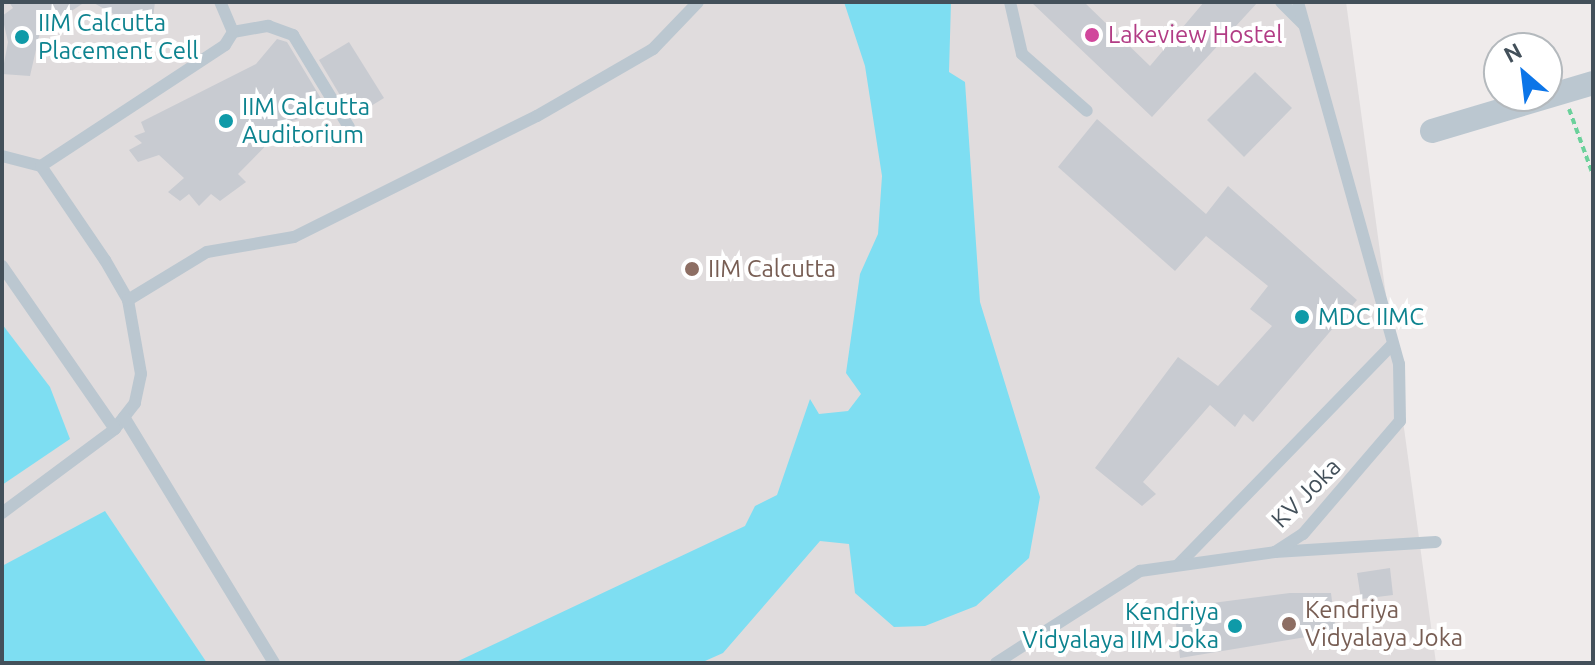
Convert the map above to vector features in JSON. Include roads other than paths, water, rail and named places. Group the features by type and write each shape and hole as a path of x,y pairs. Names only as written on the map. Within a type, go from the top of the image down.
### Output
{"street":[{"path":"1432,131 1593,83"}],"lane":[{"path":"220,2 233,32"},
{"path":"128,300 207,252 294,237 537,116 653,49 698,2"},
{"path":"1010,2 1022,54 1087,111"},
{"path":"1281,2 1306,26"},
{"name":"KV Joka","path":"996,663 1117,581 1178,565 1275,552 1303,534 1394,433 1404,404 1393,344 1298,2"},
{"path":"41,166 225,45 233,32 268,26 293,35 349,127"},
{"path":"2,156 41,166 128,300 141,374 124,417 115,429 2,513"},
{"path":"2,266 115,429"},
{"path":"1178,565 1393,344"},
{"path":"124,417 274,663"},
{"path":"1275,552 1436,542"}],"water":[{"path":"844,2 951,2 949,72 965,82 980,302 1040,497 1029,558 976,606 925,626 894,627 855,593 849,544 820,541 723,653 705,661 454,663 745,526 755,506 777,495 810,399 819,414 848,411 861,394 846,373 860,274 878,234 882,176 865,66"},
{"path":"2,324 50,387 70,439 2,485"},
{"path":"105,511 207,663 2,663 2,566"}],"place":[{"name":"Lakeview Hostel","path":"1092,35"},
{"name":"IIM Calcutta Placement Cell","path":"22,37"},
{"name":"IIM Calcutta Auditorium","path":"226,121"},
{"name":"IIM Calcutta","path":"692,269"},
{"name":"MDC IIMC","path":"1302,317"},
{"name":"Kendriya Vidyalaya Joka","path":"1289,624"},
{"name":"Kendriya Vidyalaya IIM Joka","path":"1235,626"}]}
